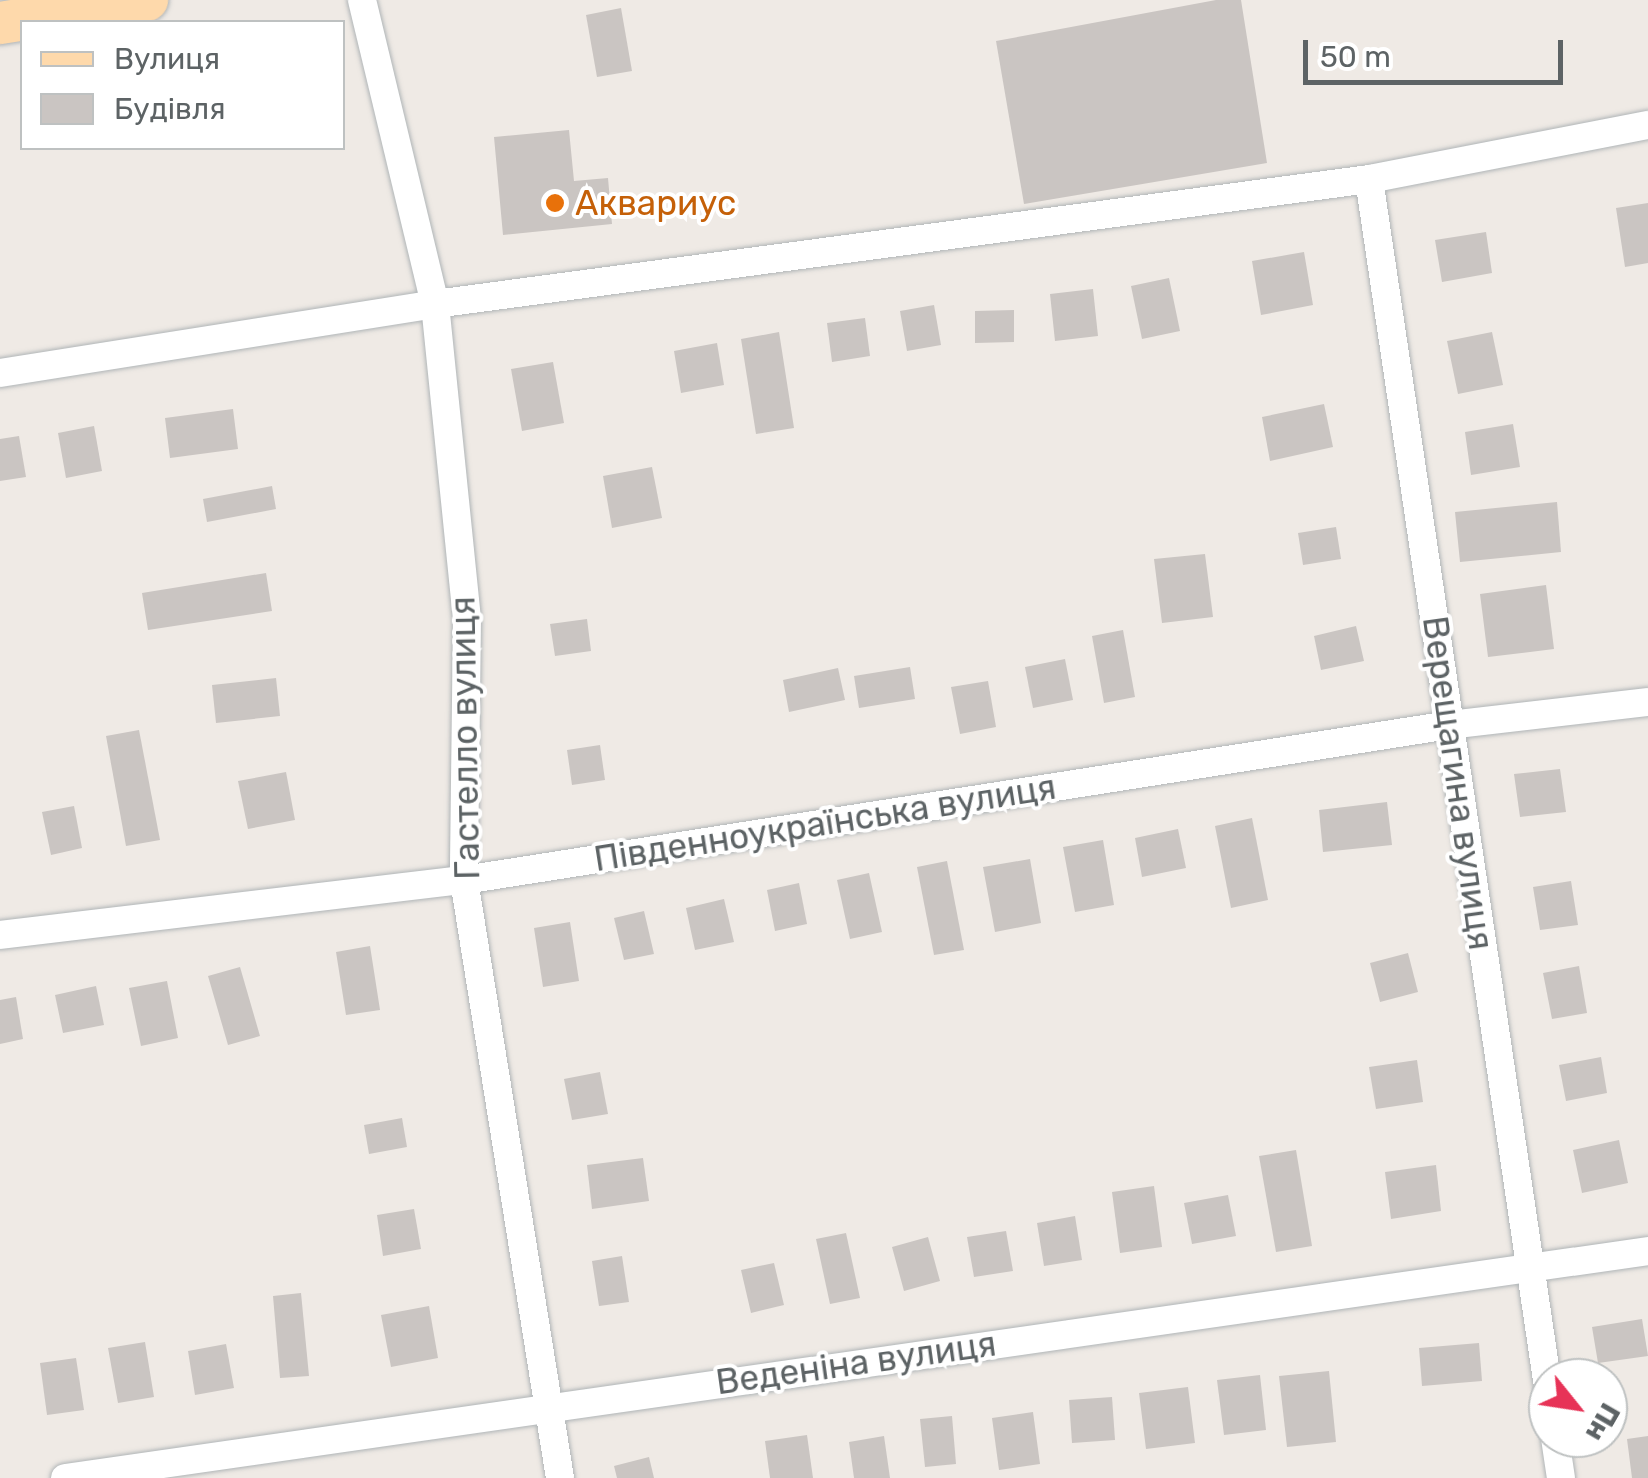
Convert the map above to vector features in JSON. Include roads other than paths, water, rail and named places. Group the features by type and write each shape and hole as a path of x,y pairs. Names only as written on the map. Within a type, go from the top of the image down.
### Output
{"main road":[{"path":"0,23 147,0"}],"street":[{"name":"Гастелло вулиця","path":"362,0 435,304 467,618 464,880 560,1478"},
{"path":"0,373 435,304 1369,179 1648,125"},
{"name":"Верещагина вулиця","path":"1369,179 1544,1358"},
{"name":"Південноукраїнська вулиця","path":"0,935 464,880 1449,726 1648,702"},
{"name":"Веденіна вулиця","path":"65,1478 1648,1250"}],"place":[{"name":"Аквариус","path":"555,203"}]}
